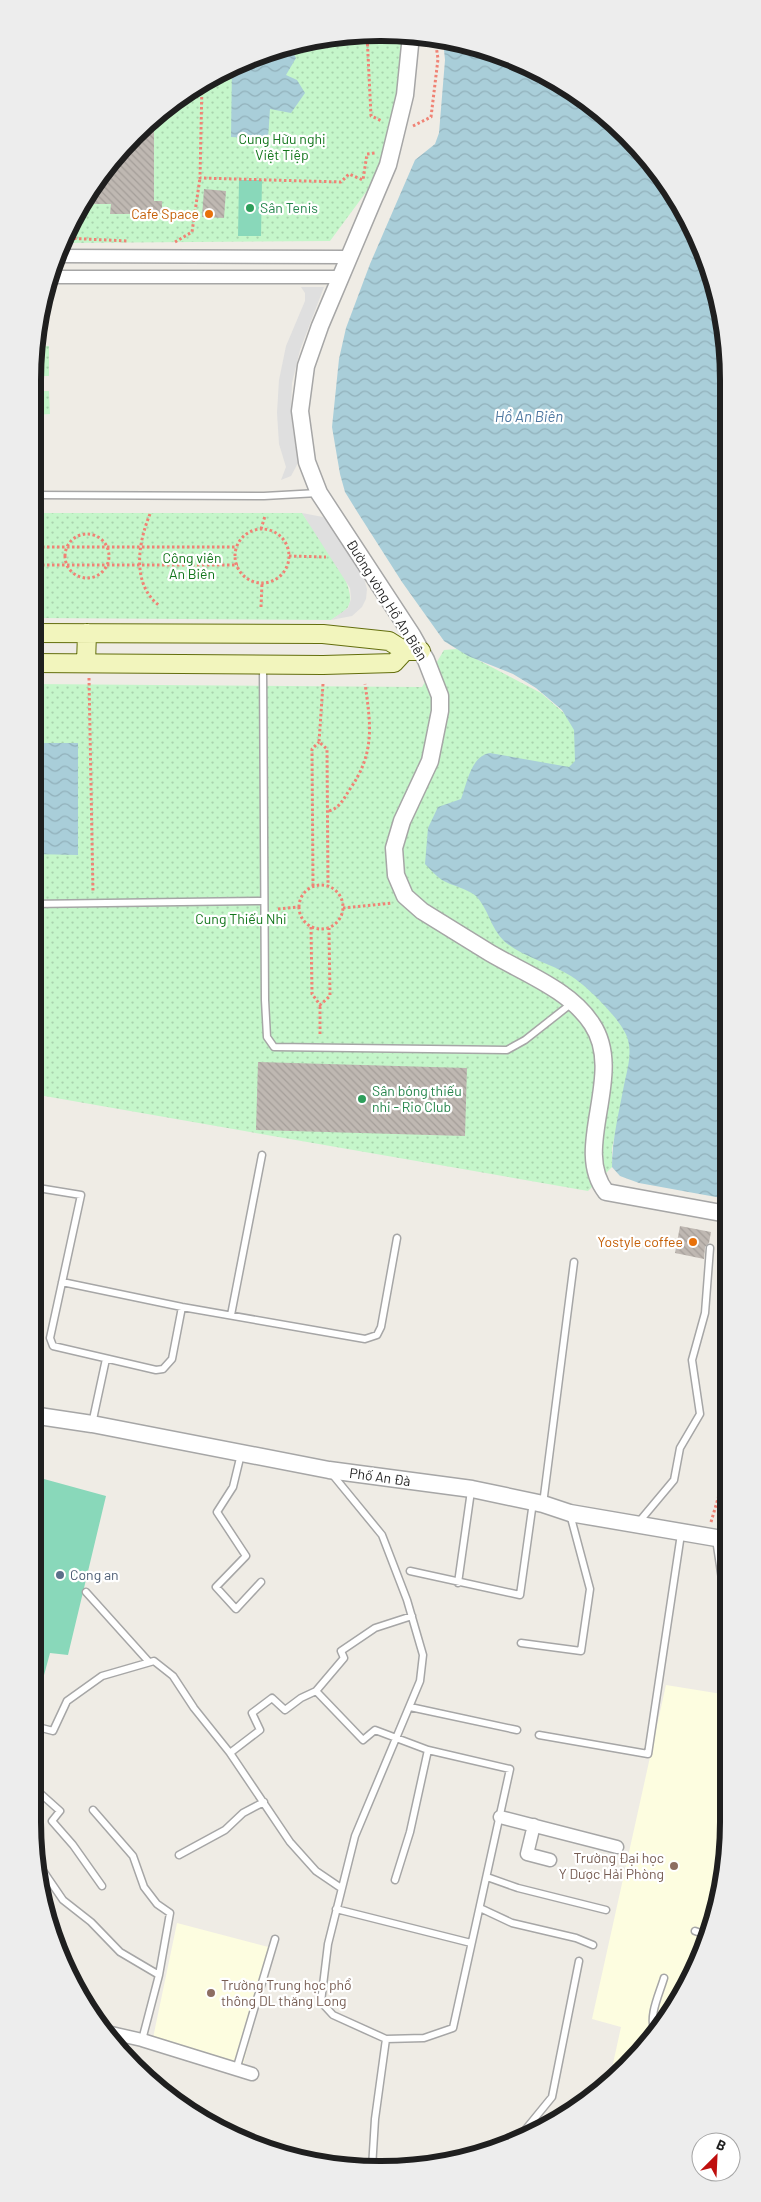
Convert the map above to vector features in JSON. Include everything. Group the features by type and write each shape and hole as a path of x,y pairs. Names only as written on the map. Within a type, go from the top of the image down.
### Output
{"main road":[{"path":"41,632 323,634 389,641 413,651"},
{"path":"86,662 87,633"},
{"path":"41,662 394,663 413,651"}],"street":[{"name":"Đường vòng Hồ An Biên","path":"410,43 400,125 388,166 339,278 306,366 300,410 306,462 319,493 440,696 440,712 430,761 402,821 394,848 396,875 405,896 422,911 572,1002 591,1022 599,1035 605,1061 594,1163 598,1182 606,1192 720,1213"},
{"path":"65,256 348,257"},
{"path":"98,277 99,256"},
{"path":"183,257 183,277"},
{"path":"57,277 339,278"},
{"name":"Phố An Đà","path":"41,1416 92,1424 329,1470 472,1489 538,1503 570,1513 717,1538"},
{"path":"500,1816 617,1847"},
{"path":"534,1825 527,1854 550,1860"},
{"path":"116,2034 142,2040 252,2074"}],"lane":[{"path":"41,496 264,496 319,493"},
{"path":"263,664 263,902 266,1024 267,1037 274,1048 507,1050 525,1040 572,1002"},
{"path":"41,904 263,902"},
{"path":"231,1315 262,1155"},
{"path":"41,1188 81,1195 50,1342 58,1349 163,1370 172,1359 182,1307"},
{"path":"62,1282 182,1307 365,1339 377,1335 381,1327 397,1238"},
{"path":"637,1524 674,1480 680,1448 700,1414 692,1360 705,1313 710,1248"},
{"path":"410,1571 520,1596 538,1503 574,1262"},
{"path":"92,1424 106,1359"},
{"path":"241,1454 233,1488 217,1512 246,1556 216,1587 236,1609 261,1582"},
{"path":"316,1691 363,1740 375,1730 397,1739 428,1750 510,1770 453,2028 424,2038 386,2040 332,2015 321,2002 328,1944 355,1836 397,1739 420,1681 423,1655 412,1616 382,1535 329,1470"},
{"path":"458,1583 472,1489"},
{"path":"521,1643 581,1650 590,1589 570,1513"},
{"path":"540,1735 648,1754 681,1532"},
{"path":"717,1538 720,1560"},
{"path":"86,1592 149,1662"},
{"path":"230,1753 260,1730 252,1713 272,1698 285,1710 300,1698 316,1691 344,1658 341,1652 375,1628 412,1616"},
{"path":"41,1728 53,1731 67,1700 102,1676 154,1661 172,1676 194,1708 230,1753 290,1842 316,1871 341,1888"},
{"path":"410,1707 517,1730"},
{"path":"395,1880 410,1832 428,1750"},
{"path":"41,1794 60,1811 52,1821 73,1845 102,1886"},
{"path":"179,1855 225,1830 243,1813 264,1802"},
{"path":"92,1810 133,1856 144,1887 157,1904 170,1913 159,1975 142,2040"},
{"path":"46,1875 63,1900 91,1922 120,1952 159,1975"},
{"path":"487,1877 518,1888 606,1910"},
{"path":"480,1908 512,1922 576,1938 594,1945"},
{"path":"336,1910 471,1943"},
{"path":"695,1931 701,1933"},
{"path":"236,2070 275,1939"},
{"path":"527,2128 552,2097 579,1961"},
{"path":"652,2025 652,2017 664,1978"},
{"path":"373,2161 386,2040"}],"path":[{"path":"367,42 371,116 380,118 386,125"},
{"path":"412,127 431,117 435,97 438,59 436,46"},
{"path":"166,242 175,242 192,232 200,178 202,92"},
{"path":"200,178 341,182 349,174 363,180 367,154 374,154 381,149"},
{"path":"72,238 138,241"},
{"path":"150,514 141,547 140,565 142,583 149,598 160,606"},
{"path":"261,529 265,516"},
{"path":"261,529 270,530 284,540 289,556 284,572 278,578 262,583 252,581 245,576 238,565 236,551 245,535 261,529"},
{"path":"84,534 97,537 107,547 109,559 107,566 97,575 84,577 77,575 68,566 65,556 68,546 72,540 84,534"},
{"path":"41,547 238,547"},
{"path":"289,556 326,557"},
{"path":"41,565 238,565"},
{"path":"261,607 262,583"},
{"path":"86,662 91,685 93,892"},
{"path":"313,886 312,749 319,742 323,684"},
{"path":"329,811 335,809 342,801 357,779 370,744 365,684"},
{"path":"319,742 327,749 329,811 328,886"},
{"path":"313,886 328,886 340,896 343,908 340,918 329,928 321,930 311,927 303,920 298,907 302,894 313,886"},
{"path":"343,908 375,906 394,902"},
{"path":"278,909 298,907"},
{"path":"311,927 312,994 320,1005 320,1034"},
{"path":"320,1005 330,996 329,928"},
{"path":"717,1538 720,1518"}],"shaded area":[{"path":"301,287 324,287 300,350 292,383 291,414 298,463 291,476 281,480 286,467 279,444 277,413 279,380 286,346 305,301 305,293"},
{"path":"302,513 323,517 328,521 363,575 367,589 366,599 362,607 352,616 331,620 348,608 351,599 350,588"},
{"name":"Trường Đại học Y Dược Hải Phòng","path":"666,1685 720,1694 719,1844 713,1888 702,1931 685,1972 663,2010 636,2045 612,2069 621,2027 592,2019"},
{"name":"Trường Trung học phổ thông DL thăng Long","path":"177,1923 272,1948 243,2066 153,2038"}],"green space":[{"name":"Cung Hữu nghị Việt Tiệp","path":"380,41 407,42 395,131 375,180 330,241 70,243 98,192 125,157 157,125 192,98 230,76 271,59 293,53 336,44"},
{"name":"Sân Tenis","path":"239,180 262,180 261,236 238,236"},
{"path":"43,346 49,346 49,376 44,376"},
{"path":"44,391 49,391 50,414 41,415 41,396 44,396"},
{"name":"Công viên An Biên","path":"41,513 302,513 334,558 347,584 350,596 349,605 343,612 331,620 41,618"},
{"name":"Cung Thiếu Nhi","path":"457,649 541,693 587,733 577,965 635,1038 612,1149 612,1167 588,1191 41,1095 41,684 422,687 444,650"},
{"name":"Cong an","path":"41,1478 106,1496 68,1655 50,1653 41,1686"}],"water":[{"name":"Hồ An Biên","path":"444,47 490,59 510,67 531,76 569,98 604,125 636,157 663,192 685,230 702,271 708,293 717,336 720,380 720,1198 639,1183 620,1176 612,1167 616,1126 628,1069 629,1051 625,1032 604,1005 578,981 563,971 511,947 496,931 484,906 476,896 442,880 425,864 428,828 438,807 461,799 471,771 478,759 490,753 569,767 575,761 574,730 562,710 536,688 513,674 468,656 444,641 402,582 358,513 345,492 340,474 332,427 339,359 346,328 370,264 415,160 435,144 439,133 445,60"},
{"path":"293,53 296,58 286,75 297,80 305,93 291,113 270,109 268,139 231,137 232,75 271,59"},
{"path":"41,743 78,743 78,855 41,854"}],"building":[{"path":"154,128 154,201 162,201 162,214 110,214 111,204 91,204 125,157"},
{"path":"204,189 226,191 224,218 202,217"},
{"name":"Sân bóng thiếu nhi - Rio Club","path":"258,1062 467,1068 465,1136 256,1130"},
{"name":"Yostyle coffee","path":"680,1226 711,1232 709,1243 705,1247 704,1259 675,1253"}],"place":[{"name":"Sân Tenis","path":"250,208"},
{"name":"Cafe Space","path":"209,214"},
{"name":"Sân bóng thiếu nhi - Rio Club","path":"362,1099"},
{"name":"Yostyle coffee","path":"693,1242"},
{"name":"Cong an","path":"60,1575"},
{"name":"Trường Đại học Y Dược Hải Phòng","path":"674,1866"},
{"name":"Trường Trung học phổ thông DL thăng Long","path":"211,1993"}]}
